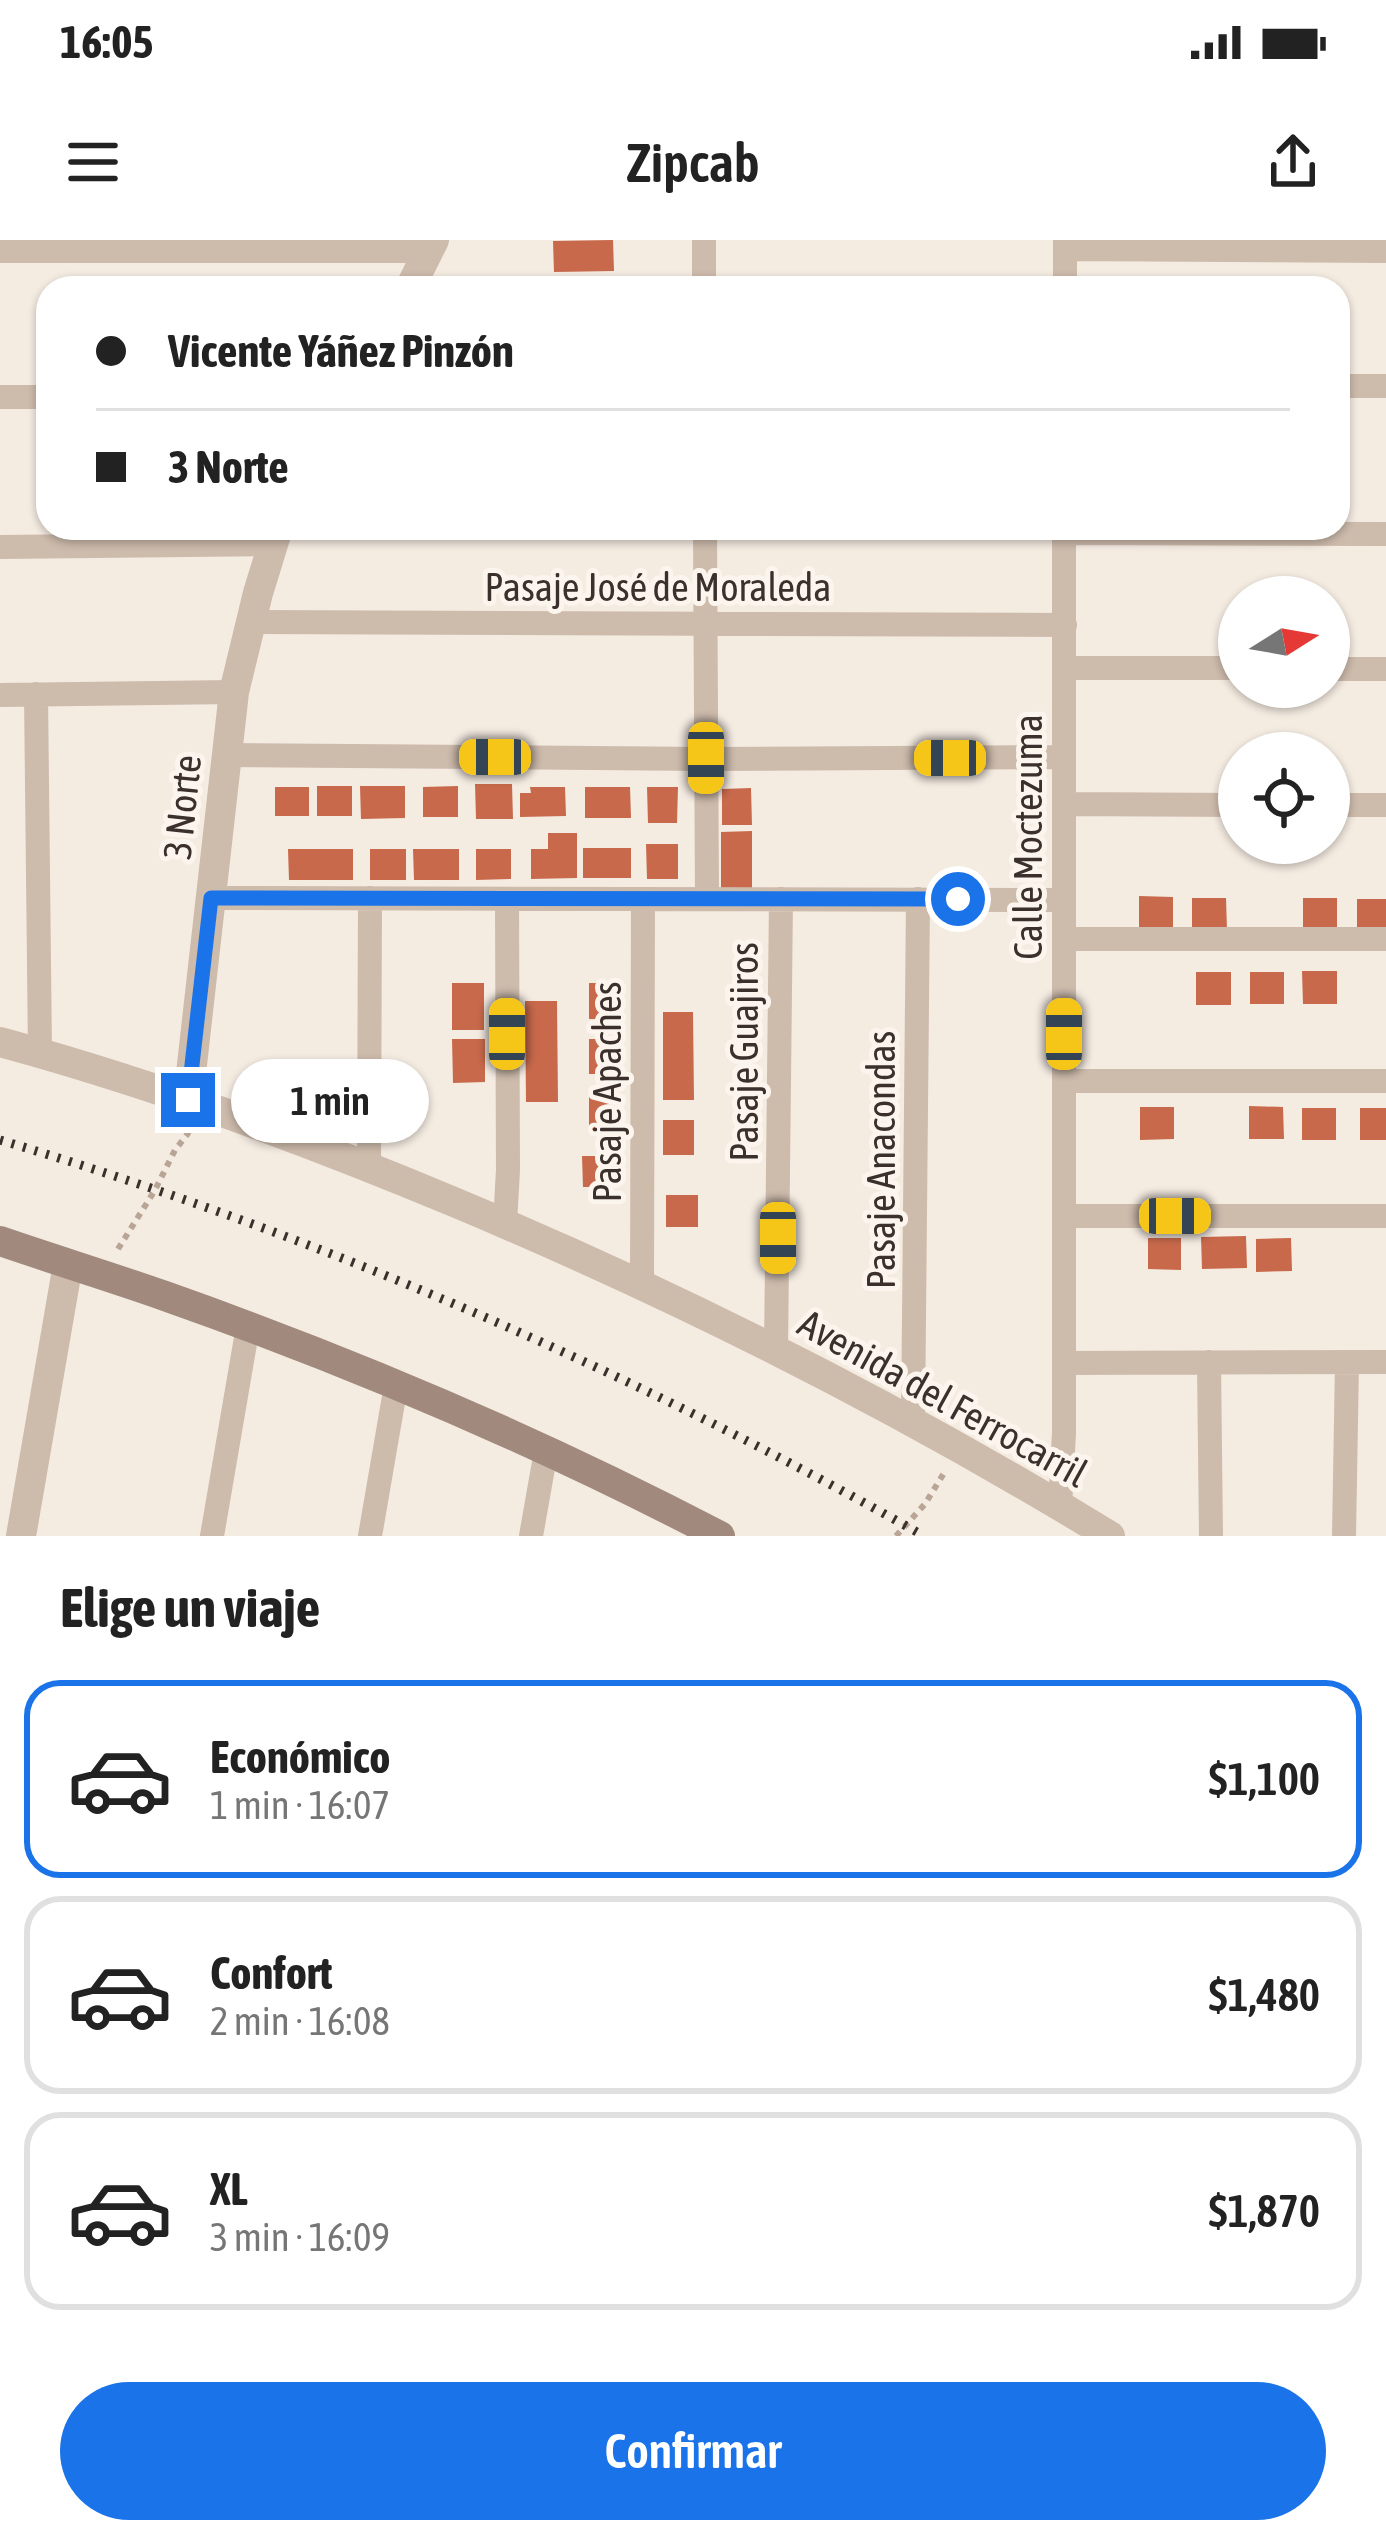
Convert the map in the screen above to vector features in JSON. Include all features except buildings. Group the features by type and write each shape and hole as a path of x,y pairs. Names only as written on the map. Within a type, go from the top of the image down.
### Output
{"main road":[{"path":"0,1241 248,1326 396,1385 546,1451 687,1528 720,1536"}],"street":[{"path":"704,240 704,276"},
{"path":"1065,276 1065,244 1386,250"},
{"path":"0,251 432,246 416,276"},
{"path":"1350,386 1386,386"},
{"path":"0,397 36,397"},
{"path":"1350,533 1386,533"},
{"path":"0,547 176,540"},
{"name":"3 Norte","path":"188,1100 234,692 275,540"},
{"path":"705,540 706,899"},
{"name":"Calle Moctezuma","path":"1060,1506 1064,1455 1064,540"},
{"name":"Pasaje José de Moraleda","path":"250,622 1065,625"},
{"path":"1064,668 1218,668"},
{"path":"1350,669 1386,669"},
{"path":"0,695 234,692"},
{"path":"36,694 40,1053"},
{"path":"227,754 1064,757"},
{"path":"1064,804 1218,805"},
{"path":"1350,805 1386,805"},
{"path":"211,898 1064,900"},
{"path":"369,1167 370,898"},
{"path":"505,1223 507,898"},
{"name":"Pasaje Apaches","path":"642,1285 643,899"},
{"name":"Pasaje Guajiros","path":"776,1350 781,899"},
{"name":"Pasaje Anacondas","path":"914,1421 919,899"},
{"path":"1064,939 1386,939"},
{"name":"Avenida del Ferrocarril","path":"0,1042 226,1113 505,1223 642,1285 914,1421 1110,1536"},
{"path":"1064,1081 1386,1081"},
{"path":"1064,1216 1386,1216"},
{"path":"21,1536 81,1268"},
{"path":"212,1536 248,1326"},
{"path":"1209,1362 1211,1536"},
{"path":"1344,1536 1347,1362"},
{"path":"1064,1363 1386,1362"},
{"path":"370,1536 396,1385"},
{"path":"531,1536 546,1451"}],"path":[{"path":"81,1268 123,1243 184,1137 193,1129 215,1129 226,1113"},
{"path":"896,1536 938,1485 956,1447"}],"railway":[{"path":"0,1140 239,1219 473,1312 702,1418 924,1536"}],"route":[{"path":"188,1100 211,898 958,899"}]}
